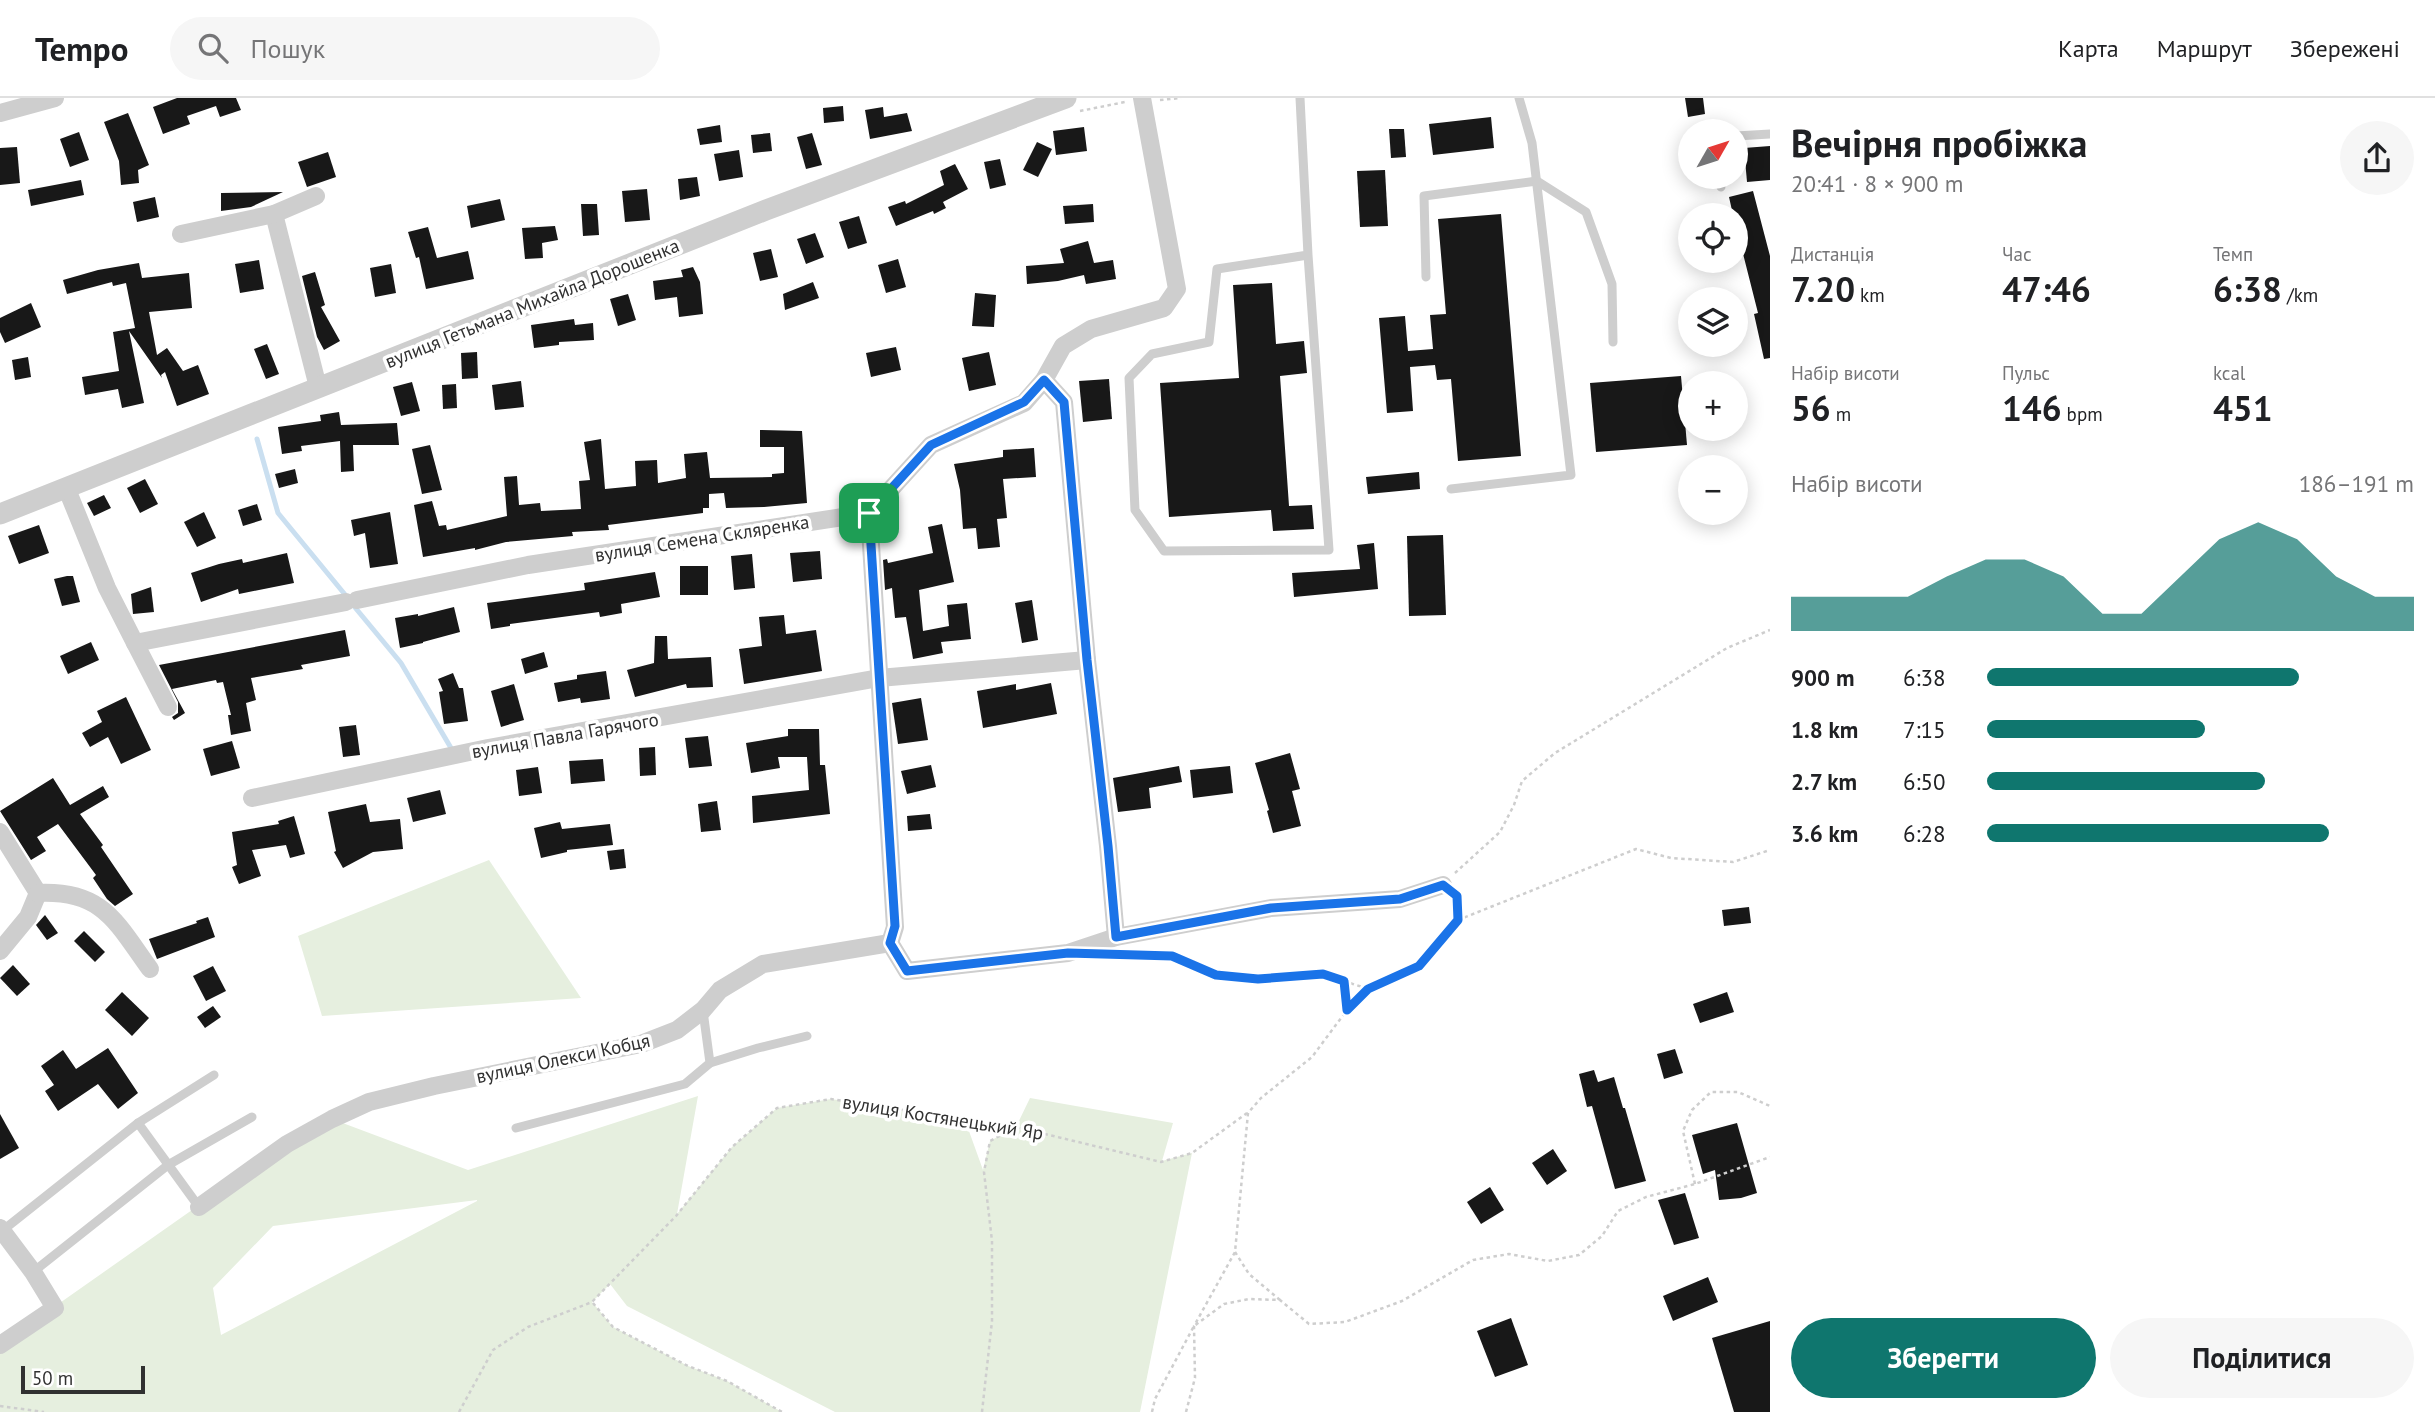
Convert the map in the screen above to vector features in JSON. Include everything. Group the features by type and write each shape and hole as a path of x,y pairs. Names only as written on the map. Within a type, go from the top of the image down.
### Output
{"street":[{"path":"0,113 55,98"},
{"name":"вулиця Гетьмана Михайла Дорошенка","path":"0,514 766,210 1066,98"},
{"path":"1142,98 1177,289 1164,308 1091,329 1063,346 1044,380 1024,402 931,445 869,513 895,926 890,943 907,971 1118,945 1271,908 1400,899 1443,885"},
{"path":"181,234 274,214 316,196"},
{"path":"274,214 318,387"},
{"path":"1044,380 1064,402 1087,660 1118,945"},
{"path":"66,486 107,588 167,707"},
{"name":"вулиця Семена Скляренка","path":"135,643 528,565 869,513"},
{"name":"вулиця Павла Гарячого","path":"252,798 488,748 879,678 1087,660"},
{"path":"0,832 38,893"},
{"path":"38,893 58,892 88,900 110,913 150,969"},
{"path":"0,951 28,916 38,893"},
{"name":"вулиця Олекси Кобця","path":"199,1207 286,1144 369,1102 641,1044 677,1030 703,1010 720,990 763,964 890,943"},
{"path":"0,1345 55,1308 33,1272 1,1230"}],"lane":[{"path":"1300,98 1329,550 1164,551 1135,510 1129,378 1152,354 1209,342 1217,269 1308,255"},
{"path":"1451,489 1571,475 1532,143 1519,98"},
{"path":"1748,135 1770,134"},
{"path":"1426,277 1424,196 1537,181 1586,212 1612,284 1614,342"},
{"path":"703,1010 710,1063"},
{"path":"516,1128 685,1084 710,1063 807,1036"},
{"path":"1,1230 138,1123 214,1075"},
{"path":"33,1272 168,1165 252,1117"},
{"path":"138,1123 199,1207"}],"path":[{"path":"1458,920 1457,896 1443,885 1500,832 1522,782 1555,752 1727,648 1770,630"},
{"path":"1152,1412 1155,1399 1235,1252 1248,1113 1261,1098 1312,1057 1347,1010 1368,989 1419,966 1458,920 1636,849 1671,858 1733,862 1770,850"},
{"path":"1118,945 1172,956 1216,975 1258,979 1323,974 1368,989"},
{"path":"1344,981 1347,1010"},
{"path":"1695,1184 1684,1131 1692,1110 1712,1092 1738,1092 1770,1106"},
{"name":"вулиця Костянецький Яр","path":"459,1412 493,1350 528,1327 592,1302 676,1216 732,1147 777,1108 831,1099 1016,1127 1161,1162 1192,1153 1248,1113"},
{"path":"982,1412 992,1321 992,1241 984,1172 990,1141 1016,1127"},
{"path":"1235,1252 1250,1274 1310,1324 1345,1322 1402,1301 1474,1260 1509,1254 1548,1261 1579,1255 1602,1236 1618,1212 1646,1198 1770,1157"},
{"path":"1194,1326 1224,1304 1249,1299 1280,1300"},
{"path":"592,1302 613,1326 688,1366 727,1381 782,1412"},
{"path":"1186,1412 1195,1378 1194,1326"},
{"path":"0,1406 44,1412"}],"green space":[{"path":"489,860 581,998 322,1016 298,936"},
{"path":"698,1096 677,1214 732,1147 777,1108 831,1099 965,1120 983,1170 990,1141 1016,1127 1030,1098 1173,1123 1162,1161 1192,1153 1140,1412 835,1412 627,1306 610,1284 592,1302 613,1327 688,1366 727,1381 782,1412 0,1412 0,1345 286,1144 332,1119 468,1170","holes":["477,1201 221,1335 213,1288 273,1226"]}],"building":[{"path":"177,98 236,98 241,110 220,117 216,106 187,116 190,124 163,134 153,107"},
{"path":"1685,98 1703,98 1705,114 1688,117"},
{"path":"843,106 844,121 824,123 823,108"},
{"path":"883,107 884,117 907,113 912,131 870,139 865,110"},
{"path":"128,113 149,165 138,170 139,183 121,185 119,161 104,122"},
{"path":"1491,117 1494,148 1433,155 1429,124"},
{"path":"720,125 722,142 700,145 697,129"},
{"path":"1084,127 1087,151 1056,155 1053,131"},
{"path":"1389,129 1404,129 1406,157 1391,158"},
{"path":"79,132 89,160 70,167 60,139"},
{"path":"770,133 772,151 753,153 751,135"},
{"path":"812,133 822,165 806,169 797,137"},
{"path":"1037,142 1052,149 1038,177 1023,170"},
{"path":"1770,146 1770,180 1748,182 1748,148"},
{"path":"17,147 20,183 0,185 0,148"},
{"path":"739,150 743,177 719,181 714,154"},
{"path":"328,152 336,177 307,187 298,162"},
{"path":"1000,159 1006,185 990,189 984,162"},
{"path":"955,164 968,189 943,202 946,208 896,226 888,207 905,201 906,204 944,185 940,171"},
{"path":"1385,170 1388,226 1360,227 1357,171"},
{"path":"697,177 700,196 680,200 678,179"},
{"path":"81,180 84,195 31,206 28,190"},
{"path":"647,189 650,220 625,222 622,191"},
{"path":"1753,191 1770,256 1770,358 1764,359 1754,314 1758,313 1748,273 1748,203 1730,203 1729,197"},
{"path":"283,192 251,207 221,211 221,193"},
{"path":"155,197 159,217 137,222 133,202"},
{"path":"500,199 505,220 471,228 467,206"},
{"path":"581,204 597,204 599,235 583,236"},
{"path":"1093,204 1094,222 1065,224 1063,206"},
{"path":"1501,214 1521,456 1458,461 1451,379 1437,380 1435,365 1410,367 1413,411 1387,413 1379,318 1405,316 1408,351 1433,349 1430,315 1446,314 1438,219"},
{"path":"859,216 867,243 848,249 839,222"},
{"path":"555,226 558,240 542,243 543,258 525,259 522,228"},
{"path":"428,227 437,258 468,251 474,279 426,289 419,257 416,258 408,232"},
{"path":"815,233 824,257 806,264 797,239"},
{"path":"1088,241 1094,263 1113,260 1116,279 1086,284 1084,275 1027,284 1026,266 1064,263 1060,249"},
{"path":"771,249 778,277 760,281 753,253"},
{"path":"898,259 906,287 886,293 878,265"},
{"path":"259,260 264,289 240,293 235,264"},
{"path":"139,263 142,278 189,273 192,308 149,312 157,355 167,348 183,371 198,365 209,394 177,406 165,372 161,375 162,378 129,331 144,403 122,408 118,389 85,395 82,377 119,371 113,332 135,328 126,283 113,286 112,282 67,294 63,280 98,270"},
{"path":"391,264 396,293 375,297 370,268"},
{"path":"693,267 700,282 703,314 679,317 677,297 655,300 653,281 683,277 681,270"},
{"path":"315,272 325,305 321,307 340,341 324,350 317,337 302,276"},
{"path":"813,282 819,298 785,310 783,294"},
{"path":"1272,283 1276,344 1304,341 1307,373 1280,376 1289,506 1312,505 1314,529 1273,531 1271,510 1169,517 1160,383 1239,378 1233,285"},
{"path":"975,293 996,295 994,327 972,326"},
{"path":"628,294 636,320 618,326 610,299"},
{"path":"31,303 41,327 5,343 0,332 0,318"},
{"path":"574,319 575,325 593,323 594,340 559,342 559,345 534,348 531,325"},
{"path":"267,344 279,374 266,379 254,349"},
{"path":"896,347 901,370 871,377 866,353"},
{"path":"477,352 478,378 462,379 461,353"},
{"path":"989,352 996,385 969,391 962,358"},
{"path":"28,357 31,377 15,380 12,360"},
{"path":"1678,376 1678,441 1687,441 1687,445 1596,452 1590,383"},
{"path":"1109,379 1112,419 1083,422 1079,381"},
{"path":"521,381 524,407 495,410 492,385"},
{"path":"412,382 420,411 401,416 393,387"},
{"path":"456,384 457,408 443,409 442,385"},
{"path":"339,412 341,425 397,423 399,445 353,445 354,471 341,472 340,441 301,446 302,451 282,454 278,427 321,421 320,415"},
{"path":"760,430 802,431 807,503 726,508 724,493 709,494 709,508 703,508 703,513 608,525 609,530 572,532 573,536 506,542 475,550 423,557 414,505 432,501 439,526 446,525 447,530 507,516 504,477 517,476 519,505 540,503 541,511 581,509 579,481 590,480 584,442 601,439 605,489 636,486 635,461 657,460 658,483 686,478 684,454 707,452 710,478 772,477 772,474 784,473 784,447 760,447"},
{"path":"430,445 442,490 422,494 412,449"},
{"path":"1034,448 1036,477 1003,479 1007,518 997,519 1000,547 978,549 976,528 963,529 960,490 954,464 1003,457 1003,450"},
{"path":"295,469 298,483 279,488 275,474"},
{"path":"1419,472 1420,489 1368,494 1366,477"},
{"path":"145,479 158,504 140,513 127,488"},
{"path":"104,495 111,508 94,516 87,503"},
{"path":"257,504 262,520 243,526 238,510"},
{"path":"204,512 216,538 197,547 184,522"},
{"path":"390,512 398,564 370,568 365,533 354,536 351,520"},
{"path":"942,524 954,582 919,590 923,631 949,626 947,605 967,603 971,639 941,642 943,653 913,659 906,617 895,618 892,588 885,590 883,560 887,559 888,563 933,553 928,527"},
{"path":"39,525 49,553 19,564 8,536"},
{"path":"1443,535 1446,615 1409,616 1407,536"},
{"path":"1374,543 1378,589 1294,597 1292,573 1360,569 1357,545"},
{"path":"820,551 822,579 793,582 790,553"},
{"path":"287,553 294,583 239,594 238,589 201,602 191,573 242,559 243,563"},
{"path":"752,554 755,588 734,590 731,556"},
{"path":"680,566 708,566 708,595 680,595"},
{"path":"655,572 660,597 621,604 622,613 600,617 599,612 491,629 487,603 585,590 584,583"},
{"path":"73,576 80,602 62,606 54,579"},
{"path":"151,587 154,612 133,614 131,594"},
{"path":"1032,600 1038,640 1022,643 1015,603"},
{"path":"454,607 460,632 400,648 395,618 418,616"},
{"path":"784,615 786,634 816,630 822,671 744,684 739,649 762,646 759,617"},
{"path":"345,630 350,656 301,665 303,669 251,678 256,700 246,703 251,731 231,735 228,715 231,715 223,682 217,683 216,680 172,689 185,713 174,720 172,717 178,713 178,702 159,665"},
{"path":"655,636 667,636 668,659 711,657 713,687 687,688 686,684 635,697 627,670 654,663"},
{"path":"91,642 99,660 68,674 60,656"},
{"path":"544,652 548,667 525,674 521,659"},
{"path":"606,671 610,699 581,703 580,698 558,702 554,683 577,679 577,675"},
{"path":"453,673 459,688 463,688 468,721 444,724 439,692 443,691 438,679"},
{"path":"1051,683 1057,714 983,728 977,691 1016,684 1016,690"},
{"path":"514,684 524,720 501,727 491,691"},
{"path":"126,697 151,750 121,764 108,737 90,747 82,733 102,722 97,711"},
{"path":"921,698 928,740 898,744 892,703"},
{"path":"356,725 360,755 343,757 339,727"},
{"path":"788,729 819,729 820,765 825,765 830,814 753,823 752,796 809,790 807,757 778,757 780,768 751,773 746,743 788,736"},
{"path":"708,736 712,766 689,768 685,738"},
{"path":"232,741 240,768 211,776 203,749"},
{"path":"655,747 656,775 640,776 639,748"},
{"path":"1290,753 1300,789 1292,791 1301,826 1273,833 1255,763"},
{"path":"603,759 605,781 571,784 569,761"},
{"path":"931,765 936,787 907,794 901,771"},
{"path":"1179,766 1182,782 1149,788 1151,808 1118,812 1113,778"},
{"path":"1230,766 1233,793 1193,798 1190,770"},
{"path":"538,767 542,793 519,796 516,770"},
{"path":"53,778 70,805 103,786 109,797 80,814 133,894 115,906 107,899 93,878 96,875 58,824 37,837 46,851 31,860 0,811"},
{"path":"440,790 446,814 413,822 407,798"},
{"path":"717,801 721,830 701,832 698,804"},
{"path":"366,804 370,822 400,819 403,849 373,852 343,868 334,852 336,851 328,812"},
{"path":"930,814 932,829 908,831 907,816"},
{"path":"294,816 305,854 290,858 286,845 252,850 261,876 239,884 232,867 237,865 232,832 279,824 278,821"},
{"path":"560,822 562,829 610,824 613,845 567,850 541,858 534,828"},
{"path":"624,849 626,868 610,870 607,851"},
{"path":"1749,907 1751,923 1724,926 1722,910"},
{"path":"45,915 58,933 47,940 36,925"},
{"path":"208,917 215,937 157,959 149,939"},
{"path":"84,931 105,952 95,962 74,941"},
{"path":"13,965 30,984 17,996 0,978"},
{"path":"213,966 226,991 206,1001 193,976"},
{"path":"122,992 149,1018 132,1036 105,1010"},
{"path":"1727,992 1734,1012 1700,1023 1693,1004"},
{"path":"213,1006 221,1017 205,1028 197,1017"},
{"path":"108,1048 138,1093 118,1109 98,1084 58,1111 45,1091 54,1085 41,1066 63,1050 76,1069"},
{"path":"1675,1049 1683,1073 1664,1079 1657,1054"},
{"path":"1594,1070 1598,1082 1614,1077 1646,1181 1615,1189 1592,1106 1587,1107 1579,1074"},
{"path":"0,1114 19,1148 0,1159"},
{"path":"1737,1123 1757,1193 1719,1200 1715,1170 1703,1174 1692,1135"},
{"path":"1553,1149 1567,1171 1547,1185 1532,1163"},
{"path":"1490,1187 1504,1210 1481,1224 1467,1202"},
{"path":"1685,1193 1699,1238 1674,1245 1658,1200"},
{"path":"1708,1277 1718,1302 1673,1321 1663,1296"},
{"path":"1511,1318 1528,1365 1495,1377 1477,1331"},
{"path":"1770,1321 1770,1412 1734,1412 1712,1338"}],"waterway":[{"path":"257,439 278,513 347,597"},
{"path":"353,605 401,663 451,748"}],"route":[{"path":"1044,380 1064,402 1116,937 1271,908 1400,899 1443,885 1457,896 1458,920 1419,966 1368,989 1347,1010 1344,981 1323,974 1258,979 1216,975 1172,956 1068,953 907,971 890,943 895,926 869,513 931,445 1024,402 1044,380"}]}
